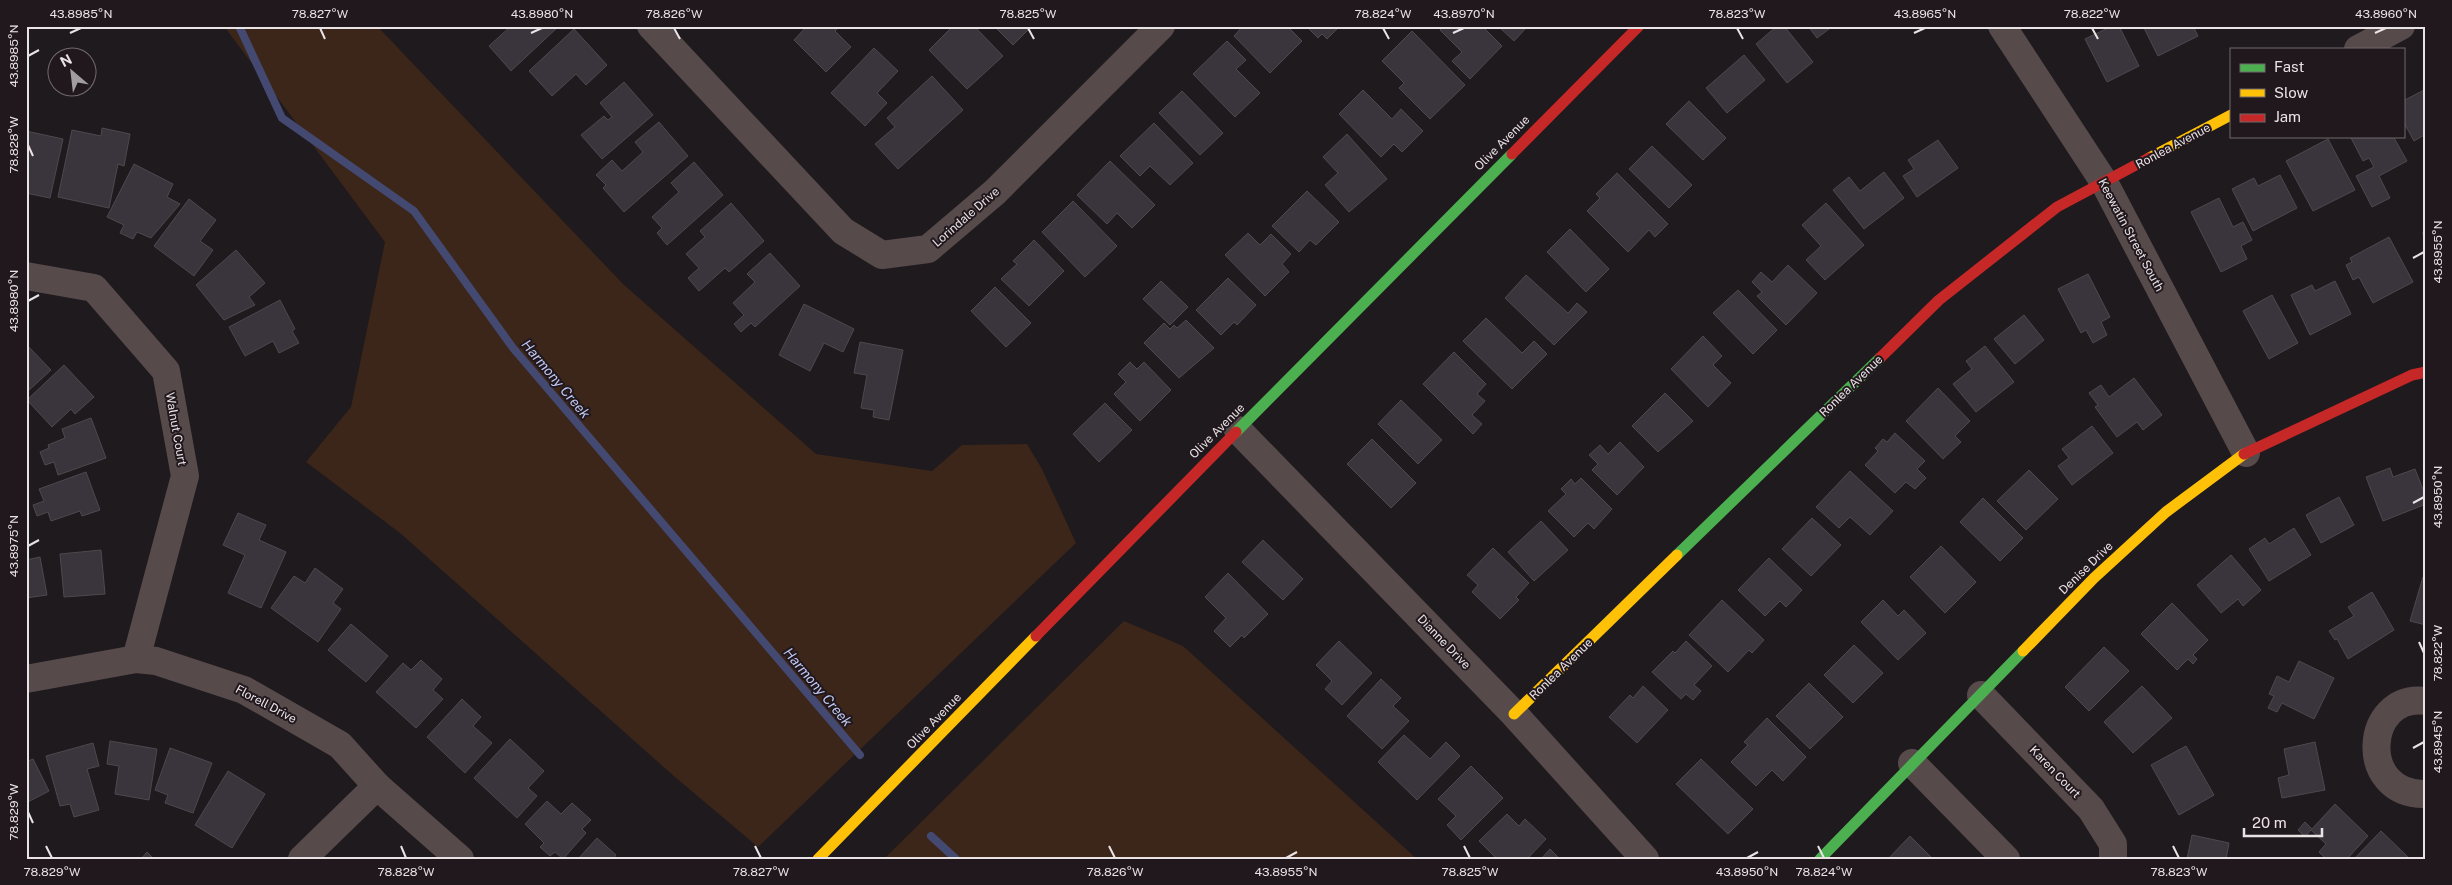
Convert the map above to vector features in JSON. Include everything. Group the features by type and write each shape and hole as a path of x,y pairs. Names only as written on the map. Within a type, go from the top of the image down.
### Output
{"street":[{"name":"Lorindale Drive","path":"651,26 843,231 882,255 928,249 995,192 1160,26"},
{"name":"Olive Avenue","path":"818,859 1238,430 1639,26"},
{"name":"Keewatin Street South","path":"2002,26 2104,182 2246,452"},
{"path":"2360,48 2401,26"},
{"name":"Ronlea Avenue","path":"1514,714 1939,300 2057,207 2230,117"},
{"name":"Walnut Court","path":"26,276 94,288 166,371 185,476 136,659"},
{"name":"Denise Drive","path":"1820,859 2094,578 2166,512 2246,452 2412,375 2426,372"},
{"name":"Dianne Drive","path":"1238,430 1514,714 1645,859"},
{"name":"Florell Drive","path":"26,679 136,659 156,661 244,690 340,745 377,786 460,859"},
{"name":"Karen Court","path":"1981,695 2091,809 2112,844 2113,859"},
{"path":"2426,701 2406,703 2392,710 2382,721 2376,736 2375,750 2379,766 2388,780 2400,789 2415,794 2426,794"},
{"path":"1912,763 2006,859"},
{"path":"302,859 377,786"}],"shaded area":[{"path":"224,26 377,26 623,284 816,454 932,471 962,445 1027,444 1042,469 1076,543 758,847 675,777 400,533 306,462 351,407 385,242"},
{"path":"1124,621 1183,646 1417,859 884,859"}],"building":[{"path":"511,26 559,26 511,71 489,46"},
{"path":"807,26 840,26 835,31 851,47 826,72 794,40"},
{"path":"953,26 974,26 1003,56 967,89 929,50"},
{"path":"994,26 1032,26 1013,45"},
{"path":"1243,26 1287,26 1302,41 1270,73 1234,36"},
{"path":"1306,26 1340,26 1327,39 1322,34 1318,38"},
{"path":"1444,26 1482,26 1502,46 1470,79 1452,61 1462,52 1440,30"},
{"path":"1498,26 1528,26 1514,41"},
{"path":"1777,26 1784,26 1813,62 1787,83 1756,44"},
{"path":"1808,26 1833,26 1817,38"},
{"path":"2107,26 2119,26 2139,66 2107,82 2085,39 2108,28"},
{"path":"2143,26 2193,26 2198,36 2158,56"},
{"path":"574,29 607,65 586,85 576,74 552,96 529,71"},
{"path":"1412,31 1465,85 1430,119 1399,88 1404,83 1382,61"},
{"path":"1227,41 1246,60 1236,69 1260,93 1235,117 1193,74"},
{"path":"874,48 898,71 877,93 887,103 865,126 831,93"},
{"path":"1744,55 1765,80 1727,113 1706,88"},
{"path":"932,76 963,110 898,169 875,144 895,127 887,118"},
{"path":"624,82 653,115 602,159 581,135 604,116 608,120 612,117 600,103"},
{"path":"2426,89 2426,134 2414,141 2404,123 2404,100"},
{"path":"1363,90 1392,119 1401,109 1423,131 1402,152 1394,144 1381,157 1339,114"},
{"path":"1182,91 1223,133 1200,155 1159,113"},
{"path":"1689,101 1726,138 1703,160 1666,124"},
{"path":"659,122 688,156 624,212 603,188 606,185 596,175 612,160 622,171 643,152 635,142"},
{"path":"1154,123 1193,163 1170,185 1150,166 1140,176 1120,156"},
{"path":"102,128 130,134 124,166 118,164 109,208 58,197 72,130 101,136"},
{"path":"26,131 63,139 50,198 26,193"},
{"path":"1347,134 1387,179 1349,212 1325,185 1338,173 1323,157"},
{"path":"2351,138 2394,138 2407,161 2379,176 2390,198 2372,207 2356,176 2374,167 2369,158 2363,161"},
{"path":"2328,139 2355,190 2313,211 2286,161"},
{"path":"1938,140 1958,168 1917,197 1903,176 1914,169 1908,160"},
{"path":"1652,146 1692,185 1669,208 1629,169"},
{"path":"1110,161 1155,205 1132,228 1117,213 1107,224 1077,195"},
{"path":"694,162 723,195 667,245 657,233 662,228 652,217 679,192 671,183"},
{"path":"134,164 173,184 167,197 180,204 151,238 137,232 133,239 120,233 124,225 107,217"},
{"path":"1884,172 1904,198 1864,229 1833,190 1849,177 1860,191"},
{"path":"1617,173 1668,224 1655,237 1649,230 1628,252 1587,211 1600,198 1596,194"},
{"path":"2280,175 2297,208 2253,231 2232,189 2254,178 2258,186"},
{"path":"1307,191 1339,222 1316,245 1310,240 1299,252 1272,226"},
{"path":"2219,198 2233,227 2243,222 2252,240 2241,246 2247,259 2221,272 2191,212"},
{"path":"189,199 216,220 200,241 213,250 194,276 154,246"},
{"path":"1073,201 1117,246 1085,277 1042,232"},
{"path":"731,203 764,241 729,272 725,268 699,291 688,278 699,268 686,254 705,237 700,231"},
{"path":"1826,203 1864,245 1825,280 1806,260 1821,246 1802,225"},
{"path":"1570,229 1609,269 1586,292 1547,252"},
{"path":"2423,232 2426,232 2426,265"},
{"path":"1248,233 1260,245 1271,234 1291,254 1282,264 1289,272 1265,296 1225,255"},
{"path":"2389,237 2413,282 2373,303 2359,277 2353,280 2346,265 2352,262 2350,258"},
{"path":"1034,240 1064,271 1029,306 1001,279 1017,264 1013,261"},
{"path":"236,250 265,283 249,297 255,305 224,320 196,285"},
{"path":"770,253 800,286 755,327 751,323 741,332 734,324 744,315 733,303 755,282 747,274"},
{"path":"1788,265 1817,293 1786,325 1757,296 1762,292 1752,282 1761,272 1772,282"},
{"path":"2088,274 2110,317 2101,322 2107,335 2093,343 2086,330 2081,333 2058,289"},
{"path":"1526,275 1568,313 1577,303 1587,312 1554,345 1505,298"},
{"path":"1228,278 1256,305 1237,325 1234,322 1221,335 1196,310"},
{"path":"1161,281 1188,307 1170,325 1143,299"},
{"path":"2335,281 2351,314 2310,335 2291,295 2312,285 2315,291"},
{"path":"995,287 1031,323 1006,347 971,311"},
{"path":"1738,290 1777,330 1753,354 1713,313"},
{"path":"2272,295 2298,343 2269,359 2243,311"},
{"path":"280,300 295,329 292,331 299,343 279,353 273,341 245,356 229,327"},
{"path":"804,304 854,329 843,352 824,343 810,371 779,355"},
{"path":"2024,315 2044,340 2015,364 1994,339"},
{"path":"1486,318 1522,353 1534,341 1547,354 1512,389 1463,341"},
{"path":"1186,320 1214,348 1179,378 1144,343 1164,323 1170,329 1174,325 1177,328"},
{"path":"1703,336 1722,356 1713,365 1731,383 1708,407 1671,369"},
{"path":"860,342 903,350 889,420 873,417 874,410 861,408 867,375 854,373"},
{"path":"26,344 51,370 26,393"},
{"path":"1985,346 2014,382 1976,412 1953,384 1972,369 1966,361"},
{"path":"1454,352 1486,384 1477,394 1485,401 1472,415 1482,424 1473,434 1423,384"},
{"path":"1130,362 1137,369 1144,362 1171,390 1140,421 1114,394 1126,382 1118,374"},
{"path":"64,365 94,397 75,414 71,409 52,427 27,400"},
{"path":"2134,378 2162,415 2143,430 2137,422 2117,437 2095,407 2098,405 2089,393 2101,385 2109,397"},
{"path":"1938,388 1970,421 1955,436 1961,442 1943,459 1906,421"},
{"path":"1665,393 1693,421 1658,452 1632,426"},
{"path":"1401,400 1442,440 1418,464 1378,424"},
{"path":"1105,403 1132,430 1099,462 1073,434"},
{"path":"91,418 106,458 58,475 54,462 45,465 40,452 49,448 48,445 65,438 62,429"},
{"path":"2092,426 2113,453 2072,485 2058,466 2069,458 2062,449"},
{"path":"1895,433 1925,461 1917,469 1926,478 1915,489 1906,482 1895,493 1865,465 1878,451 1875,448 1883,439 1887,442"},
{"path":"1372,439 1416,483 1391,508 1347,464"},
{"path":"1620,442 1644,467 1617,495 1592,470 1598,464 1589,455 1600,445 1608,454"},
{"path":"2390,468 2393,477 2415,469 2426,497 2426,504 2383,521 2366,477"},
{"path":"2029,470 2058,499 2026,530 1997,501"},
{"path":"1850,471 1893,511 1870,535 1850,517 1839,528 1816,507"},
{"path":"86,472 100,510 82,516 80,511 51,521 48,512 37,516 33,505 44,501 39,489"},
{"path":"1581,478 1612,509 1594,529 1588,523 1574,537 1548,511 1566,494 1561,489 1571,479 1575,484"},
{"path":"2339,497 2354,525 2321,543 2306,515"},
{"path":"1983,498 2023,538 2000,561 1960,522"},
{"path":"238,513 266,525 259,540 286,552 261,608 228,593 245,555 223,545"},
{"path":"1812,518 1841,545 1811,576 1782,549"},
{"path":"1541,521 1568,550 1534,581 1508,552"},
{"path":"2294,528 2311,555 2269,581 2249,549 2265,538 2269,544"},
{"path":"1263,540 1303,579 1283,600 1242,562"},
{"path":"1941,546 1976,582 1945,613 1910,577"},
{"path":"1493,548 1529,583 1516,597 1519,600 1500,619 1472,592 1478,585 1467,575"},
{"path":"101,550 105,594 64,597 60,554"},
{"path":"2231,555 2261,590 2243,606 2238,599 2221,613 2197,585"},
{"path":"40,557 47,595 26,598 26,560"},
{"path":"1769,558 1802,590 1786,607 1780,601 1765,616 1738,590"},
{"path":"315,568 343,589 333,603 341,609 318,642 271,608 294,576 305,583"},
{"path":"1228,573 1268,614 1244,638 1242,635 1230,647 1214,631 1226,618 1205,597"},
{"path":"2423,577 2426,578 2426,625 2410,621"},
{"path":"2372,592 2394,630 2348,659 2337,639 2335,640 2329,631 2354,616 2348,607"},
{"path":"1722,600 1764,640 1752,653 1749,650 1728,672 1689,635"},
{"path":"1883,600 1898,616 1904,610 1926,633 1898,660 1861,622"},
{"path":"2172,603 2208,640 2193,655 2197,659 2193,664 2188,659 2177,670 2141,634"},
{"path":"351,624 388,656 366,682 328,650"},
{"path":"1339,641 1372,673 1342,705 1325,689 1332,681 1316,665"},
{"path":"1686,641 1712,666 1694,685 1701,691 1693,700 1686,694 1681,699 1652,672"},
{"path":"1854,645 1883,673 1853,703 1824,675"},
{"path":"2104,647 2129,671 2089,711 2065,687"},
{"path":"421,660 442,679 433,690 443,699 416,728 376,692 403,663 411,670"},
{"path":"2299,661 2334,678 2314,719 2282,703 2277,712 2268,708 2274,696 2269,694 2277,676 2289,682"},
{"path":"1381,679 1401,698 1393,706 1409,721 1382,749 1347,716"},
{"path":"1809,683 1843,717 1810,749 1776,716"},
{"path":"1643,686 1668,710 1637,743 1609,717 1630,695 1633,698"},
{"path":"2142,686 2172,718 2133,753 2104,722"},
{"path":"462,699 481,717 473,726 492,743 465,773 427,737"},
{"path":"1767,718 1806,757 1783,781 1772,770 1756,786 1731,762 1748,745 1744,742"},
{"path":"1404,735 1430,759 1446,742 1460,756 1417,800 1378,762"},
{"path":"510,739 544,771 528,788 537,796 517,818 474,778"},
{"path":"110,741 157,749 149,800 115,794 119,766 107,764"},
{"path":"2315,742 2325,790 2282,798 2278,778 2289,775 2284,749"},
{"path":"93,743 99,766 87,769 99,810 74,817 70,804 60,806 46,756"},
{"path":"2186,746 2214,795 2179,815 2151,765"},
{"path":"170,748 212,763 193,813 165,803 168,795 155,790"},
{"path":"33,759 49,791 26,803 26,762"},
{"path":"1701,759 1753,809 1728,834 1676,784"},
{"path":"1471,766 1503,798 1461,840 1447,825 1456,816 1438,799"},
{"path":"228,771 265,794 232,848 195,825"},
{"path":"547,801 561,814 572,803 591,820 582,829 586,833 563,859 555,852 550,856 540,847 544,843 525,824"},
{"path":"2335,804 2368,836 2347,859 2326,859 2319,852 2326,844 2311,830 2305,837 2298,830 2305,822 2312,829"},
{"path":"1507,814 1519,826 1525,819 1546,839 1527,859 1497,859 1479,841"},
{"path":"2381,831 2410,859 2354,859"},
{"path":"2192,835 2229,843 2226,859 2187,859"},
{"path":"1910,836 1933,859 1888,859"},
{"path":"597,838 616,855 613,859 578,859"},
{"path":"1550,849 1560,859 1541,859"},
{"path":"147,852 154,859 141,859"}],"waterway":[{"name":"Harmony Creek","path":"239,26 282,118 414,211 513,348 860,755"},
{"name":"Harmony Creek","path":"931,836 956,859"}],"traffic: fast":[{"path":"1236,432 1512,154"},
{"path":"1677,555 1880,358"},
{"path":"1820,859 2023,651"}],"traffic: slow":[{"path":"2149,158 2230,116"},
{"path":"2023,651 2094,578 2166,512 2244,454"},
{"path":"1514,714 1677,555"},
{"path":"818,859 1036,636"}],"traffic: jam":[{"path":"1512,154 1639,26"},
{"path":"1880,358 1939,300 2057,207 2149,158"},
{"path":"2244,454 2412,375 2426,372"},
{"path":"1036,636 1236,432"}]}
